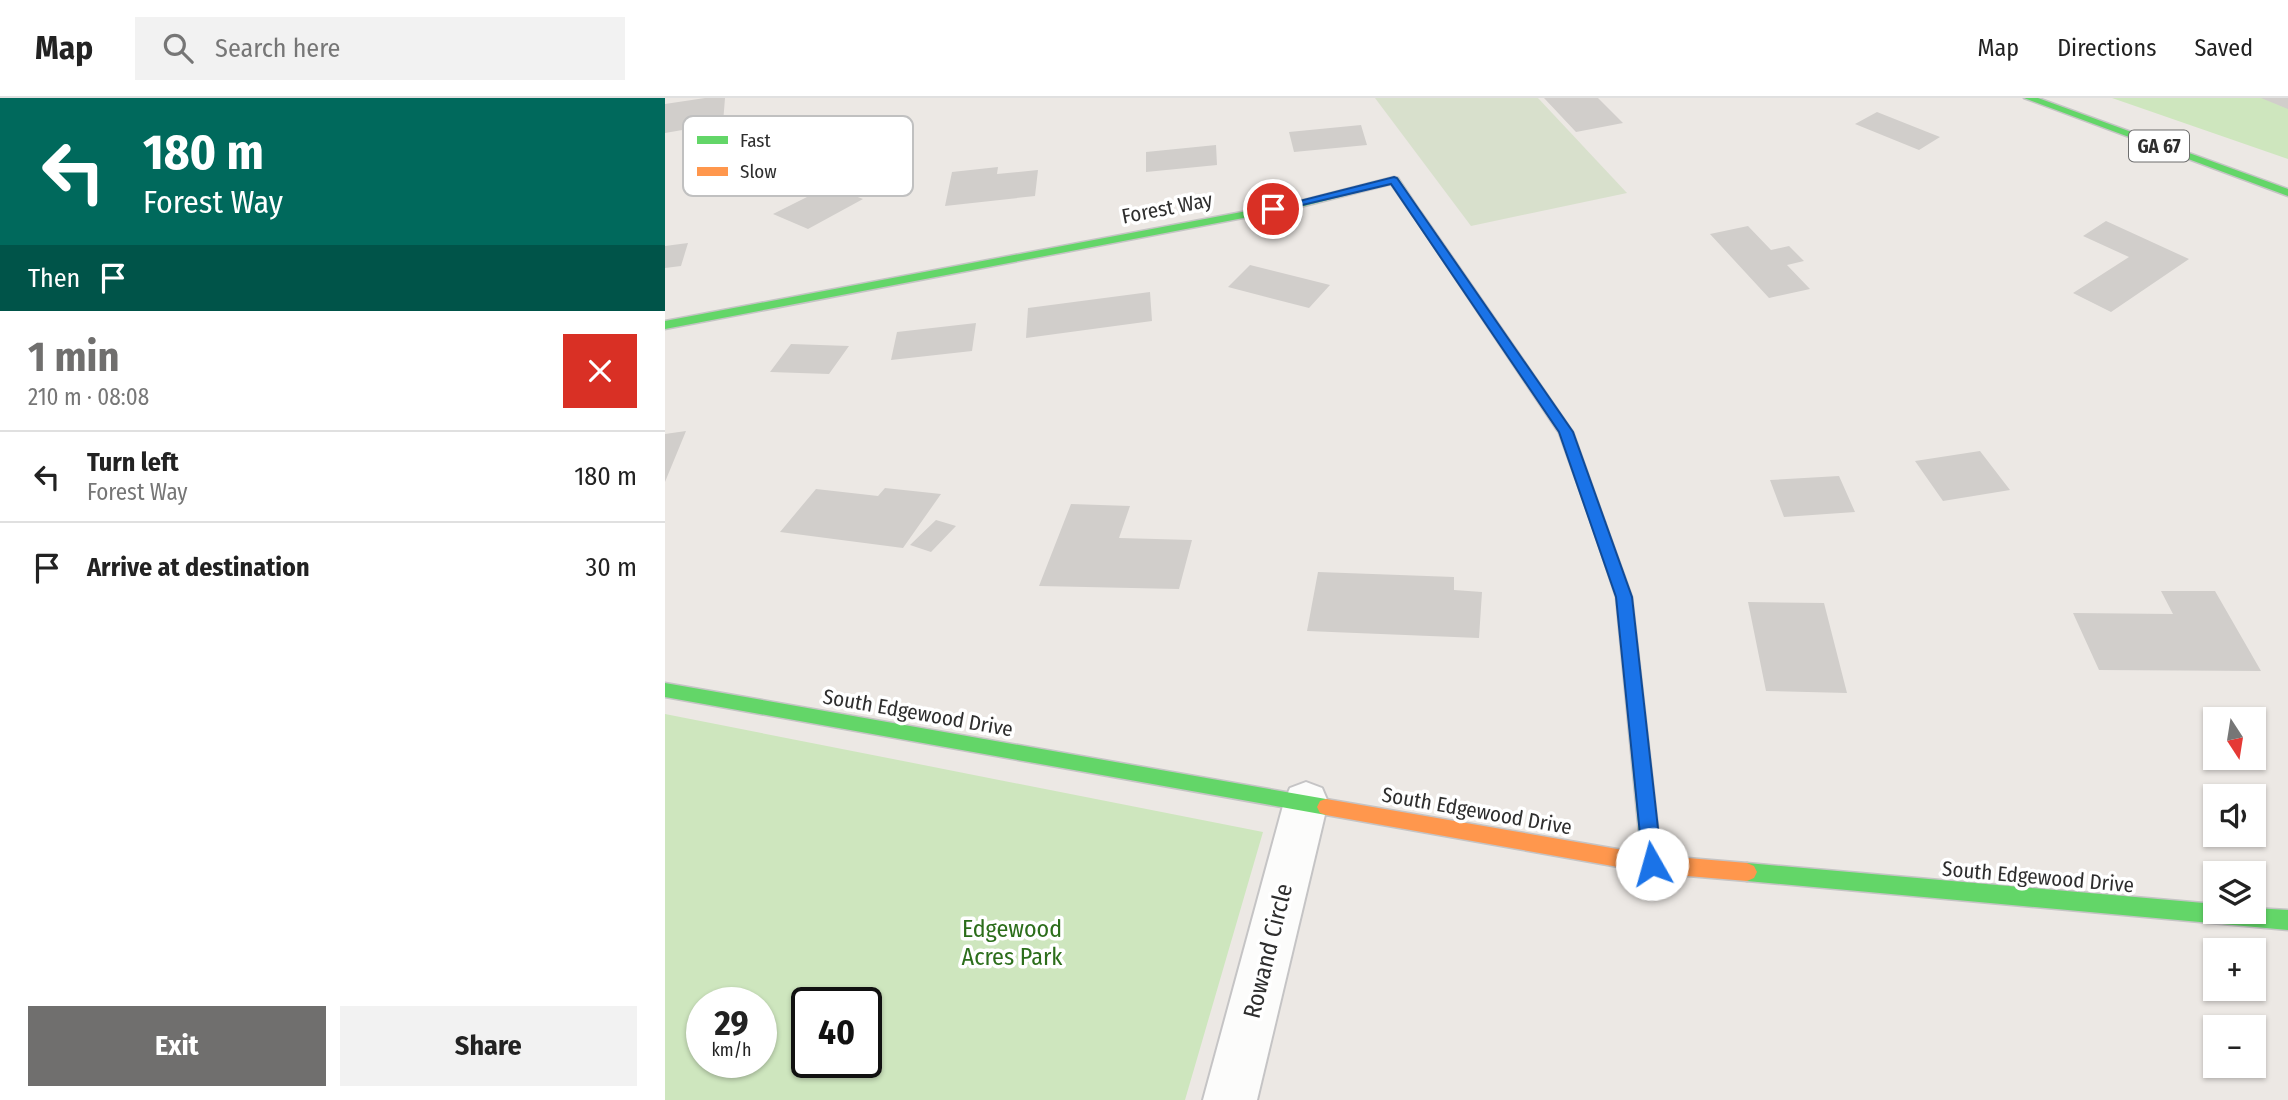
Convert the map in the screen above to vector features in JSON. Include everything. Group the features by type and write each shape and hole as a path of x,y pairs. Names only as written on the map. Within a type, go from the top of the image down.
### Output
{"street":[{"name":"GA 67","path":"2029,98 2288,193"},
{"name":"Forest Way","path":"665,325 1300,204 1394,180 1566,432 1624,597 1652,864"},
{"name":"South Edgewood Drive","path":"665,690 1652,864 2288,920"},
{"name":"Rowand Circle","path":"1230,1100 1306,802"}],"green space":[{"path":"1375,98 1538,98 1627,193 1471,226"},
{"path":"2112,98 2288,98 2288,159"},
{"name":"Edgewood Acres Park","path":"665,714 1263,832 1185,1100 665,1100"}],"building":[{"path":"725,98 724,116 683,116 683,130 665,133 665,104"},
{"path":"1544,98 1598,98 1623,123 1576,132"},
{"path":"2261,98 2288,98 2288,109"},
{"path":"1877,112 1940,137 1919,150 1855,124"},
{"path":"1361,125 1367,145 1294,152 1289,132"},
{"path":"1216,145 1217,165 1146,172 1146,152"},
{"path":"998,167 997,174 1038,170 1035,196 945,206 952,172"},
{"path":"809,196 855,196 863,199 808,229 773,214"},
{"path":"2106,221 2189,259 2111,312 2073,293 2129,257 2083,236"},
{"path":"1748,226 1771,250 1789,246 1804,261 1787,265 1810,289 1769,298 1710,234"},
{"path":"688,243 681,266 665,268 665,246"},
{"path":"1250,265 1330,285 1309,308 1228,287"},
{"path":"1150,292 1152,321 1026,338 1028,308"},
{"path":"976,323 972,351 891,360 897,332"},
{"path":"791,344 849,346 829,374 770,372"},
{"path":"686,431 665,482 665,434"},
{"path":"1980,451 2010,490 1943,501 1915,461"},
{"path":"1839,476 1855,512 1784,517 1770,480"},
{"path":"885,488 941,494 903,548 780,532 816,489 878,496"},
{"path":"1071,504 1130,506 1119,538 1192,540 1179,589 1039,586"},
{"path":"936,520 956,526 931,552 910,545"},
{"path":"1318,572 1454,577 1454,590 1482,592 1479,638 1307,631"},
{"path":"2161,591 2215,591 2261,671 2099,670 2073,613 2173,614"},
{"path":"1748,602 1824,603 1847,693 1766,691"}],"traffic: fast":[{"path":"2029,98 2288,193"},
{"path":"665,325 1300,204 1394,180 1417,214"},
{"path":"1598,522 1624,597 1652,864"},
{"path":"665,690 1326,807"},
{"path":"1747,872 2288,920"}],"traffic: slow":[{"path":"1417,214 1566,432 1598,522"},
{"path":"1326,807 1652,864 1747,872"}],"route":[{"path":"1273,209 1394,180 1566,432 1624,597 1652,864"}]}
